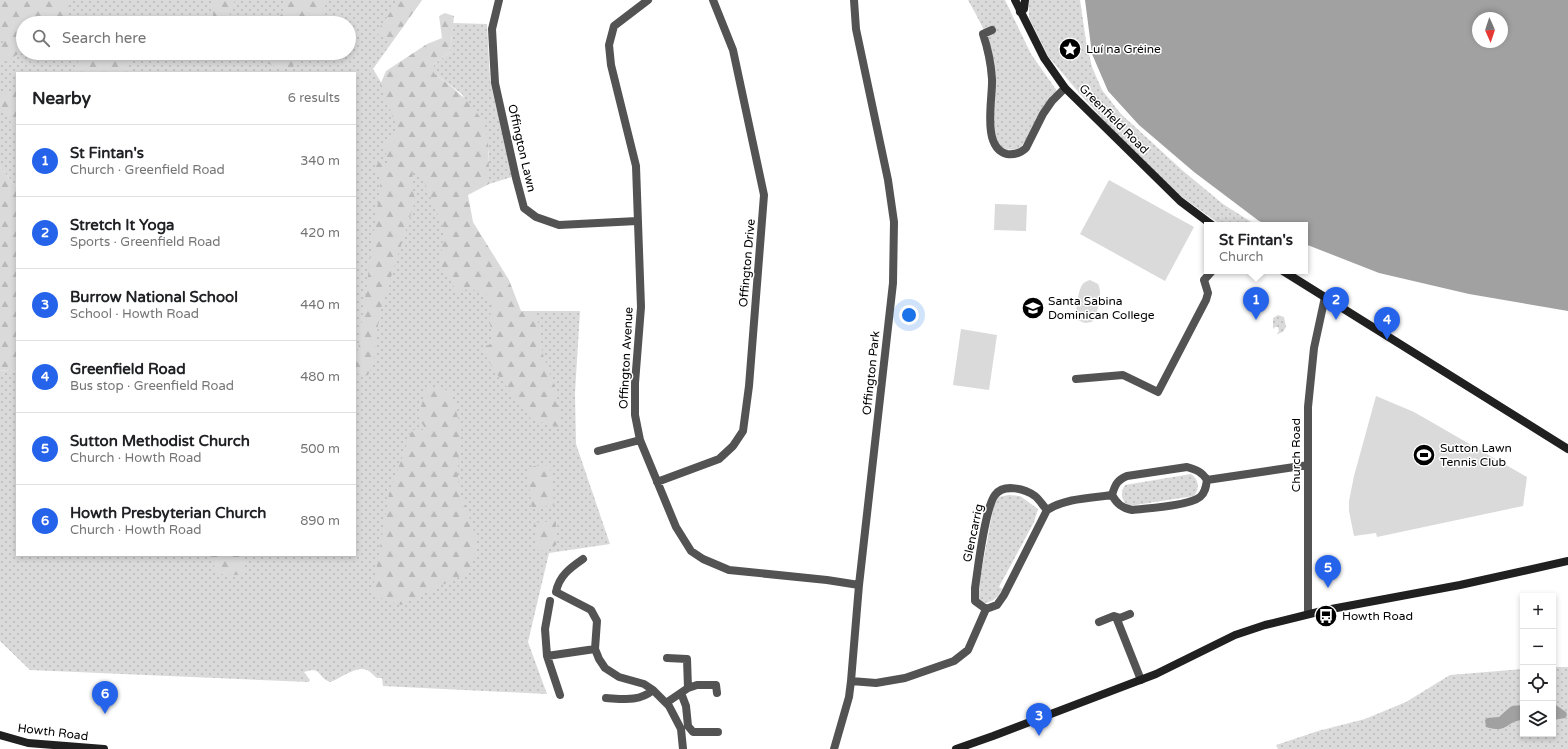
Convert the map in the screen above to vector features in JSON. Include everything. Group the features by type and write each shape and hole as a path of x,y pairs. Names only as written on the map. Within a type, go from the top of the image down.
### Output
{"main road":[{"name":"Greenfield Road","path":"1014,0 1044,58 1065,88 1180,201 1208,222"},
{"path":"1020,12 1024,9 1025,0"},
{"path":"1288,274 1568,448"},
{"path":"956,749 1141,680 1235,635 1265,625 1308,614 1425,592 1568,561"},
{"name":"Howth Road","path":"0,735 28,743 104,749"}],"street":[{"name":"Offington Lawn","path":"499,0 492,29 495,83 524,208 536,217 559,225 637,221"},
{"name":"Offington Avenue","path":"648,0 614,26 609,45 611,65 636,166 641,307 635,383 635,415 640,440 676,528 691,551 702,559 729,570 859,585"},
{"name":"Offington Drive","path":"657,482 719,458 732,446 743,431 749,386 764,195 733,50 713,0"},
{"name":"Offington Park","path":"834,749 851,681 859,585 893,283 894,222 888,180 856,29 854,0"},
{"path":"992,30 983,34 990,56 992,80 991,135 1000,152 1015,154 1023,151 1026,148 1043,114 1052,101 1065,88"},
{"path":"1076,379 1123,375 1158,392 1206,300 1208,293 1204,280 1209,274"},
{"name":"Church Road","path":"1308,614 1309,389 1314,348 1325,297"},
{"path":"598,451 640,440"},
{"path":"1207,480 1308,465"},
{"path":"1187,467 1196,469 1203,473 1207,480 1205,490 1199,497 1188,503 1132,510 1124,509 1117,503 1112,495 1114,487 1120,479 1127,476 1187,467"},
{"name":"Glencarrig","path":"986,609 976,601 975,588 989,508 996,494 1007,488 1022,489 1036,497 1047,510"},
{"path":"851,681 876,683 905,678 954,661 968,650 986,609 997,605 1004,595 1047,510 1056,505 1072,501 1112,495"},
{"path":"583,559 567,570 557,585 556,592 591,610 597,621 595,649 605,668 619,677 644,684 666,702 681,729 683,749"},
{"path":"550,601 545,629 547,656 560,695"},
{"path":"1099,622 1114,616 1120,618 1130,614"},
{"path":"1116,617 1141,680"},
{"path":"547,656 595,649"},
{"path":"667,658 687,659 688,688"},
{"path":"666,702 688,688 697,685 716,685 717,693"},
{"path":"606,698 635,699 646,696 653,690"},
{"path":"681,693 686,706 688,726 693,732 718,732"}],"green space":[{"path":"0,0 422,0 373,69 521,311 580,311 575,393 576,444 610,544 549,553 528,642 547,694 383,686 382,678 377,678 367,670 363,669 358,669 330,682 314,670 304,672 310,680 309,682 30,670 0,641 0,371 9,370 16,372 16,556 356,556 356,72 16,72 16,187 0,167"},
{"path":"0,0 69,0 67,16 16,16 16,55 0,65 0,47 3,42 0,34"},
{"path":"213,0 235,0 229,16 213,16"},
{"path":"288,0 328,0 320,16 280,16"},
{"path":"399,0 422,0 392,42 376,33"},
{"path":"968,0 1005,0 1031,54 1057,91 1028,138 1019,149 1010,150 1002,147 995,134 993,115 995,74 993,56 984,31"},
{"path":"1029,0 1080,0 1086,41 1092,67 1102,90 1121,114 1182,170 1223,204 1251,222 1218,222 1175,192 1111,128 1048,56 1029,18"},
{"path":"445,13 454,16 450,52 434,64 434,73 473,107 483,122 487,135 489,152 489,184 468,195 473,222 509,280 521,311 537,315 543,355 556,389 561,428 531,419 494,370 485,355 483,347 491,344 493,335 489,321 492,307 487,295 471,289 457,291 440,265 444,228 424,182 413,169 412,183 415,201 379,315 374,363 368,375 363,376 356,372 381,180 376,167 378,161 391,173 384,146 399,132 380,85 386,71 427,44 442,38 439,16"},
{"path":"453,23 487,24 490,80 512,177 489,184 489,152 462,94 434,73 434,64 450,52"},
{"path":"79,60 128,60 127,72 76,72"},
{"path":"297,60 292,69 278,69 264,61"},
{"path":"16,88 16,131 8,117 0,110 0,96"},
{"path":"0,167 16,187 16,372 9,370 0,371"},
{"path":"1109,180 1194,227 1165,281 1080,234"},
{"path":"995,204 1027,205 1026,231 994,230"},
{"path":"1090,280 1098,284 1100,298 1098,308 1092,322 1085,323 1077,320 1077,302 1082,285"},
{"path":"1278,315 1284,317 1286,327 1283,332 1277,334 1279,331 1278,327 1273,329 1273,318"},
{"path":"961,329 997,335 989,390 953,385"},
{"path":"425,386 451,391 458,416 460,431 458,477 460,490 472,524 476,547 467,573 401,605 372,595 389,494 412,430 427,430 419,420"},
{"name":"Sutton Lawn Tennis Club","path":"1376,396 1414,412 1527,477 1523,506 1377,537 1376,533 1354,536 1349,511 1349,501 1354,476"},
{"path":"550,465 554,505 532,509 527,467"},
{"path":"1191,474 1196,479 1198,484 1194,496 1129,506 1124,502 1122,493 1125,485"},
{"path":"1009,495 1020,496 1038,509 1034,522 999,587 1002,589 1001,592 994,600 985,603 978,599 977,595 994,504 999,497"},
{"path":"556,521 556,545 538,552 534,523"},
{"path":"209,556 245,556 243,574 218,574"},
{"path":"1556,667 1568,667 1568,749 1278,749 1276,745 1318,731 1365,719 1406,702 1450,675 1520,669 1520,737 1556,737"}],"shaded area":[{"path":"1085,0 1568,0 1568,311 1469,294 1379,273 1308,245 1308,222 1259,221 1194,172 1139,125 1108,91 1092,54"},
{"path":"1520,705 1520,720 1513,722 1499,729 1486,727 1485,720 1487,718 1499,717 1512,706"},
{"path":"1556,705 1566,712 1567,715 1565,718 1556,720"}],"place":[{"name":"Luí na Gréine","path":"1070,49"},
{"name":"Santa Sabina Dominican College","path":"1033,308"},
{"name":"St Fintan's","path":"1256,320"},
{"name":"Stretch It Yoga","path":"1336,320"},
{"name":"Greenfield Road","path":"1387,340"},
{"name":"Sutton Lawn Tennis Club","path":"1424,455"},
{"name":"Sutton Methodist Church","path":"1328,588"},
{"name":"Howth Road","path":"1326,616"},
{"name":"Howth Presbyterian Church","path":"105,714"},
{"name":"Burrow National School","path":"1039,736"}]}
